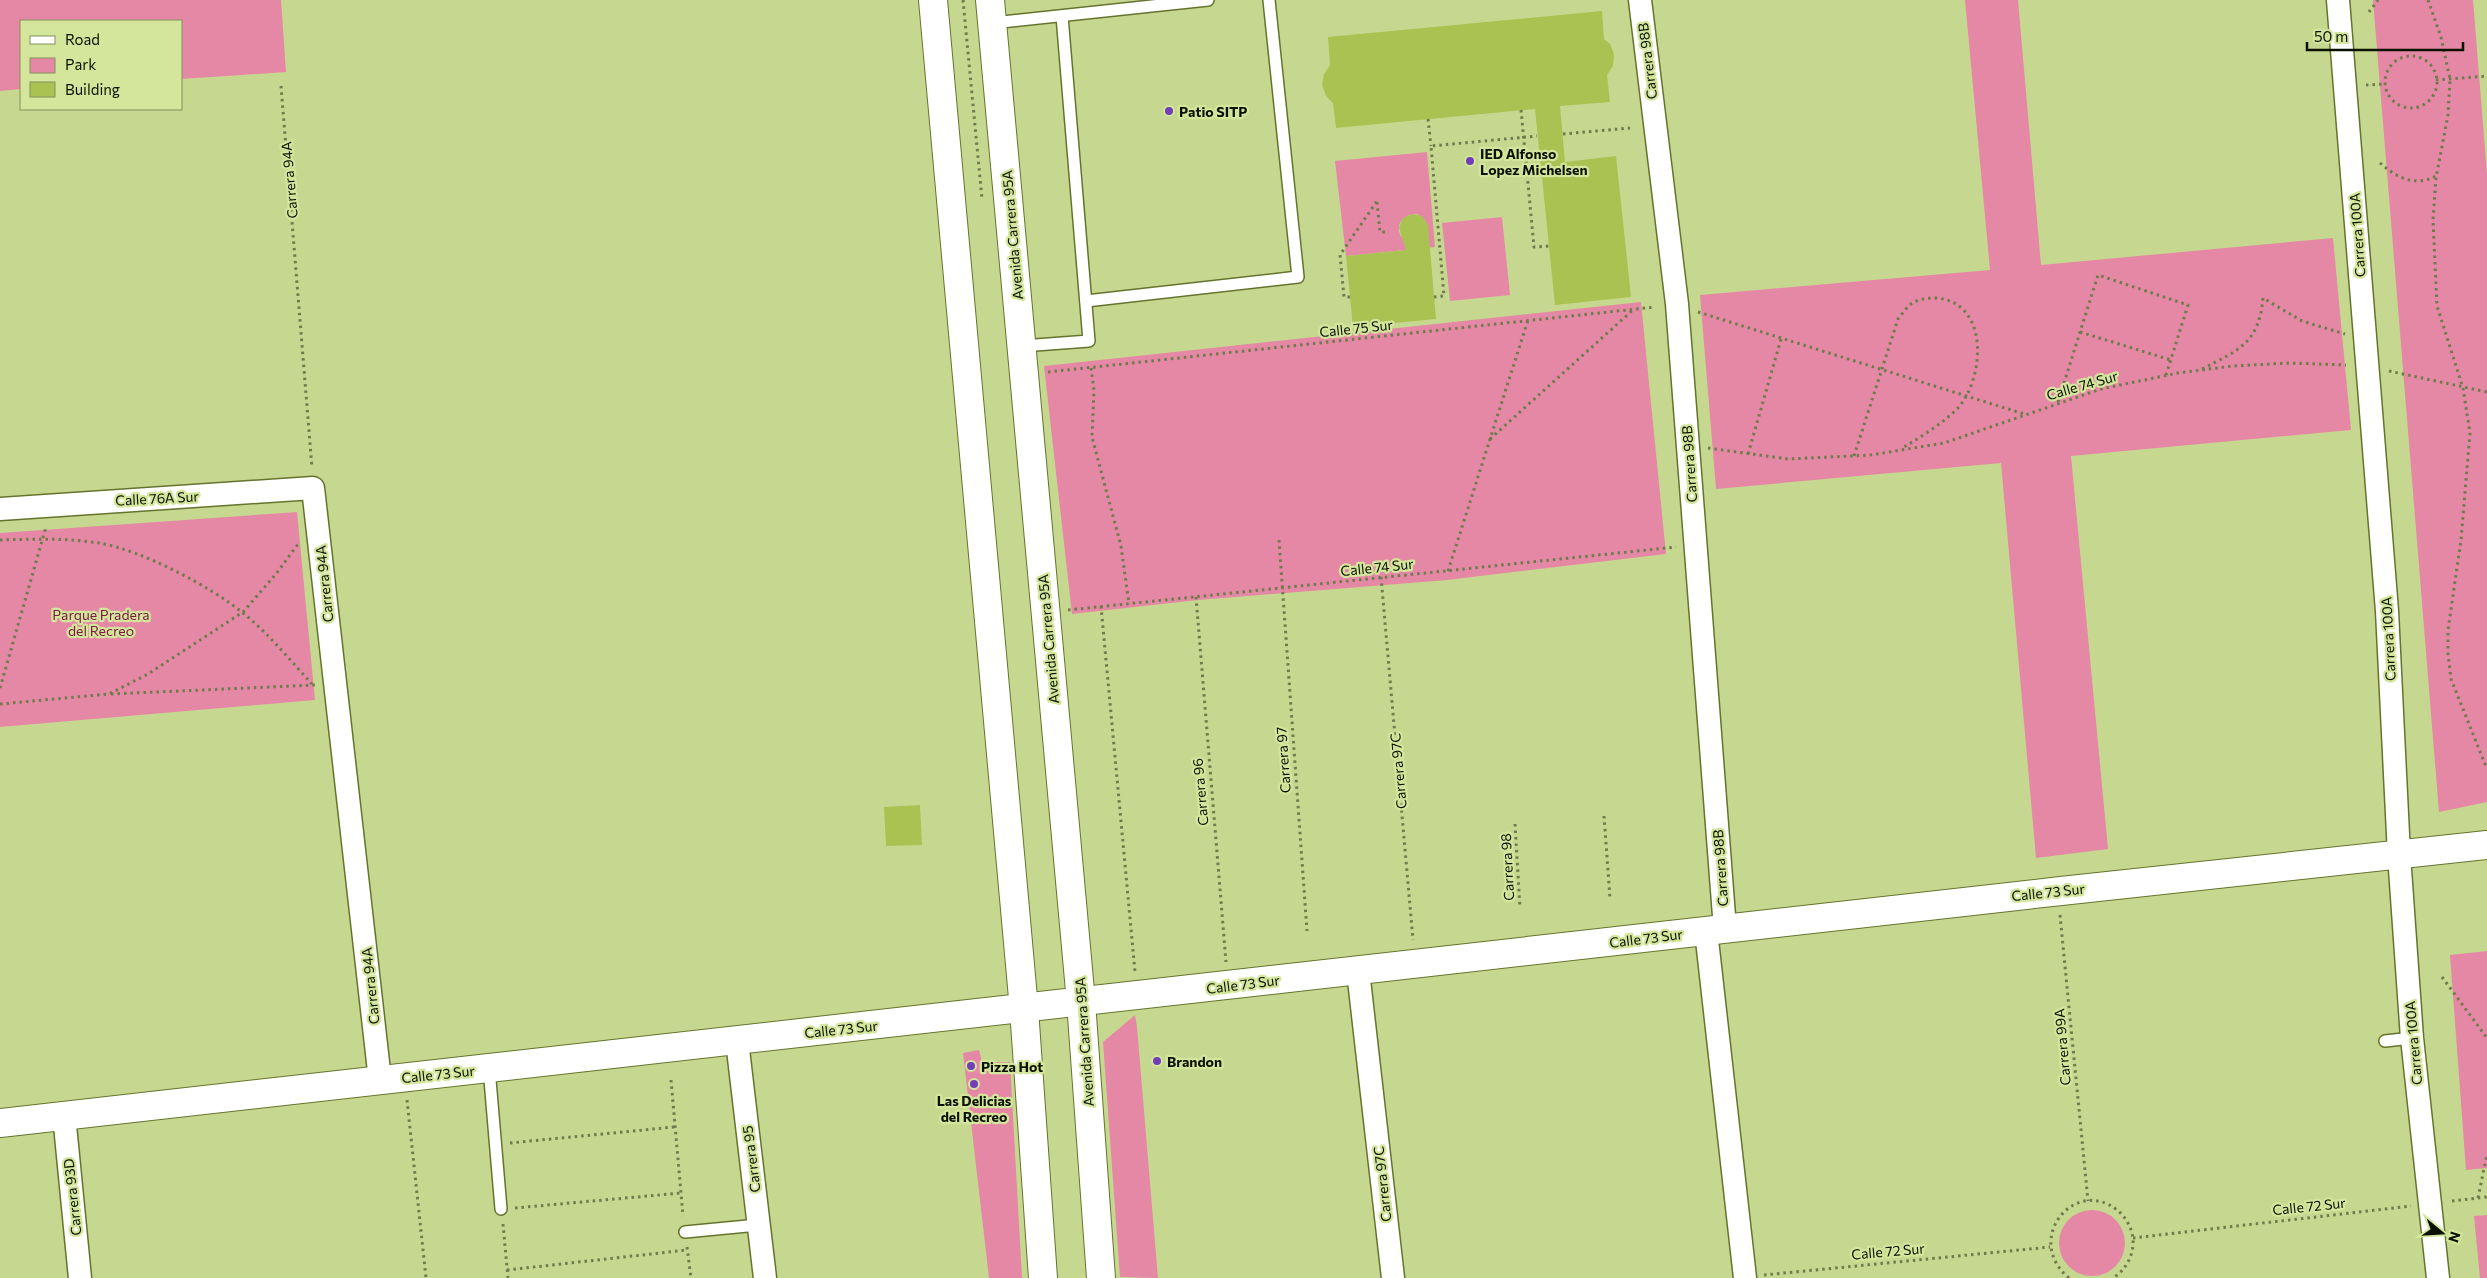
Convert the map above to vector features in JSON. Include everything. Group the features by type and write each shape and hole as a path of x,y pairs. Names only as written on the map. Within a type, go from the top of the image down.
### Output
{"main road":[{"path":"933,0 1024,1009 1043,1278"},
{"name":"Avenida Carrera 95A","path":"992,12 1081,1002 1101,1278"},
{"name":"Calle 73 Sur","path":"0,1123 2061,891 2487,846"}],"street":[{"name":"Carrera 98B","path":"1640,0 1677,304 1695,544 1716,930 1745,1277"},
{"name":"Carrera 100A","path":"2338,0 2387,611 2399,855 2412,1038 2438,1278"},
{"name":"Calle 76A Sur","path":"0,509 313,488"},
{"name":"Carrera 94A","path":"313,488 318,528 325,685 393,1079"},
{"name":"Carrera 97C","path":"1358,970 1393,1278"},
{"name":"Carrera 95","path":"737,1040 764,1278"},
{"name":"Carrera 93D","path":"64,1116 80,1278"}],"lane":[{"path":"992,12 1062,16 1208,0"},
{"path":"1086,301 1298,277 1269,0"},
{"path":"1022,346 1088,341 1062,16"},
{"path":"2385,1041 2412,1038"},
{"path":"489,1068 502,1209"},
{"path":"685,1232 758,1225"}],"path":[{"path":"963,0 964,16"},
{"path":"2369,12 2378,0"},
{"path":"2428,0 2441,37 2450,79 2448,115 2436,176 2432,220 2438,306 2463,388 2470,433 2461,540 2448,630 2448,654 2451,679 2487,769"},
{"path":"2408,56 2425,60 2431,66 2436,80 2431,98 2418,107 2410,108 2402,106 2389,96 2385,80 2392,64 2408,56"},
{"path":"2436,80 2487,76"},
{"name":"Carrera 94A","path":"281,86 313,488"},
{"path":"1521,110 1534,247 1549,246"},
{"path":"1428,119 1432,146 1444,296 1434,297"},
{"path":"1563,134 1630,128"},
{"path":"1432,146 1537,136"},
{"path":"2380,163 2406,180 2423,181 2436,176"},
{"path":"1350,297 1344,298 1340,255 1377,201 1380,232 1386,232"},
{"path":"2058,403 2098,274 2188,305 2166,375"},
{"path":"1854,456 1898,319 1911,304 1926,298 1943,299 1964,311 1974,326 1977,338 1976,376 1966,396 1957,408 1938,424 1899,451"},
{"path":"2199,370 2230,355 2254,334 2261,318 2263,298 2302,321 2318,327 2349,335 2365,334"},
{"path":"1677,304 1781,340 2024,414"},
{"name":"Calle 75 Sur","path":"1038,373 1677,304"},
{"path":"1489,439 1634,309"},
{"path":"1448,570 1528,320"},
{"path":"2080,332 2171,360"},
{"path":"1748,454 1781,340"},
{"name":"Calle 74 Sur","path":"1688,444 1788,459 1854,456 1899,451 1944,443 2024,414 2102,389 2199,370 2289,363 2368,367 2487,392"},
{"path":"1091,368 1094,390 1092,437 1121,546 1128,604"},
{"path":"0,688 52,505"},
{"path":"109,694 148,674 243,612 276,574 300,541 318,528"},
{"path":"0,540 43,538 101,543 144,557 187,577 243,612 325,685"},
{"name":"Carrera 97","path":"1279,540 1307,931"},
{"name":"Calle 74 Sur","path":"1060,611 1695,544"},
{"name":"Carrera 97C","path":"1381,577 1415,964"},
{"name":"Carrera 96","path":"1196,597 1228,986"},
{"path":"1101,606 1137,996"},
{"path":"0,704 109,694 325,685"},
{"path":"1604,816 1610,898"},
{"name":"Carrera 98","path":"1515,824 1520,908"},
{"name":"Carrera 99A","path":"2061,891 2060,915 2088,1200"},
{"path":"2442,977 2487,1038"},
{"path":"393,1079 426,1278"},
{"path":"670,1080 691,1278"},
{"path":"496,1145 674,1128"},
{"path":"2478,1198 2487,1154"},
{"path":"508,1278 502,1209 681,1193"},
{"name":"Calle 72 Sur","path":"2133,1238 2487,1197"},
{"path":"2069,1278 2057,1265 2050,1247 2051,1234 2055,1222 2064,1211 2075,1204 2088,1200 2100,1201 2112,1206 2122,1214 2130,1225 2133,1238 2132,1251 2128,1263 2113,1278"},
{"name":"Calle 72 Sur","path":"1745,1277 2050,1247"},
{"path":"507,1270 687,1250"}],"green space":[{"path":"0,0 281,0 286,72 182,79 182,20 20,20 20,89 0,91"},
{"path":"1965,0 2018,0 2041,265 2333,238 2351,430 2071,456 2108,849 2036,858 2001,463 1716,489 1700,295 1990,270"},
{"path":"2373,0 2473,0 2487,174 2487,802 2439,812"},
{"path":"1427,152 1435,247 1346,256 1335,161","holes":["1417,214 1425,220 1427,225 1404,240 1399,231 1400,222 1403,219"]},
{"path":"1502,217 1510,295 1450,301 1442,223"},
{"path":"1641,302 1666,554 1447,580 1198,600 1072,614 1044,366"},
{"name":"Parque Pradera del Recreo","path":"297,512 315,700 0,727 0,533"},
{"path":"2487,951 2487,1168 2466,1170 2450,955"},
{"path":"1135,1015 1158,1278 1120,1277 1103,1042"},
{"path":"979,1050 982,1062 1010,1062 1022,1278 989,1278 963,1053"},
{"path":"2092,1210 2105,1213 2115,1220 2122,1230 2125,1243 2122,1256 2115,1266 2105,1273 2092,1276 2079,1273 2069,1266 2062,1256 2059,1243 2062,1230 2069,1220 2079,1213"},
{"path":"2487,1215 2487,1278 2480,1278 2474,1216"}],"building":[{"path":"1602,11 1604,39 1610,44 1614,54 1613,66 1607,75 1610,102 1560,106 1565,162 1616,156 1631,297 1555,305 1535,109 1336,128 1333,103 1326,96 1322,85 1324,74 1330,65 1328,37"},
{"path":"1412,214 1422,216 1428,225 1436,319 1353,327 1346,256 1406,250 1399,228 1403,218"},
{"path":"920,805 922,845 886,846 884,807"}],"place":[{"name":"Patio SITP","path":"1169,111"},
{"name":"IED Alfonso Lopez Michelsen","path":"1470,161"},
{"name":"Brandon","path":"1157,1061"},
{"name":"Pizza Hot","path":"971,1066"},
{"name":"Las Delicias del Recreo","path":"974,1084"}]}
